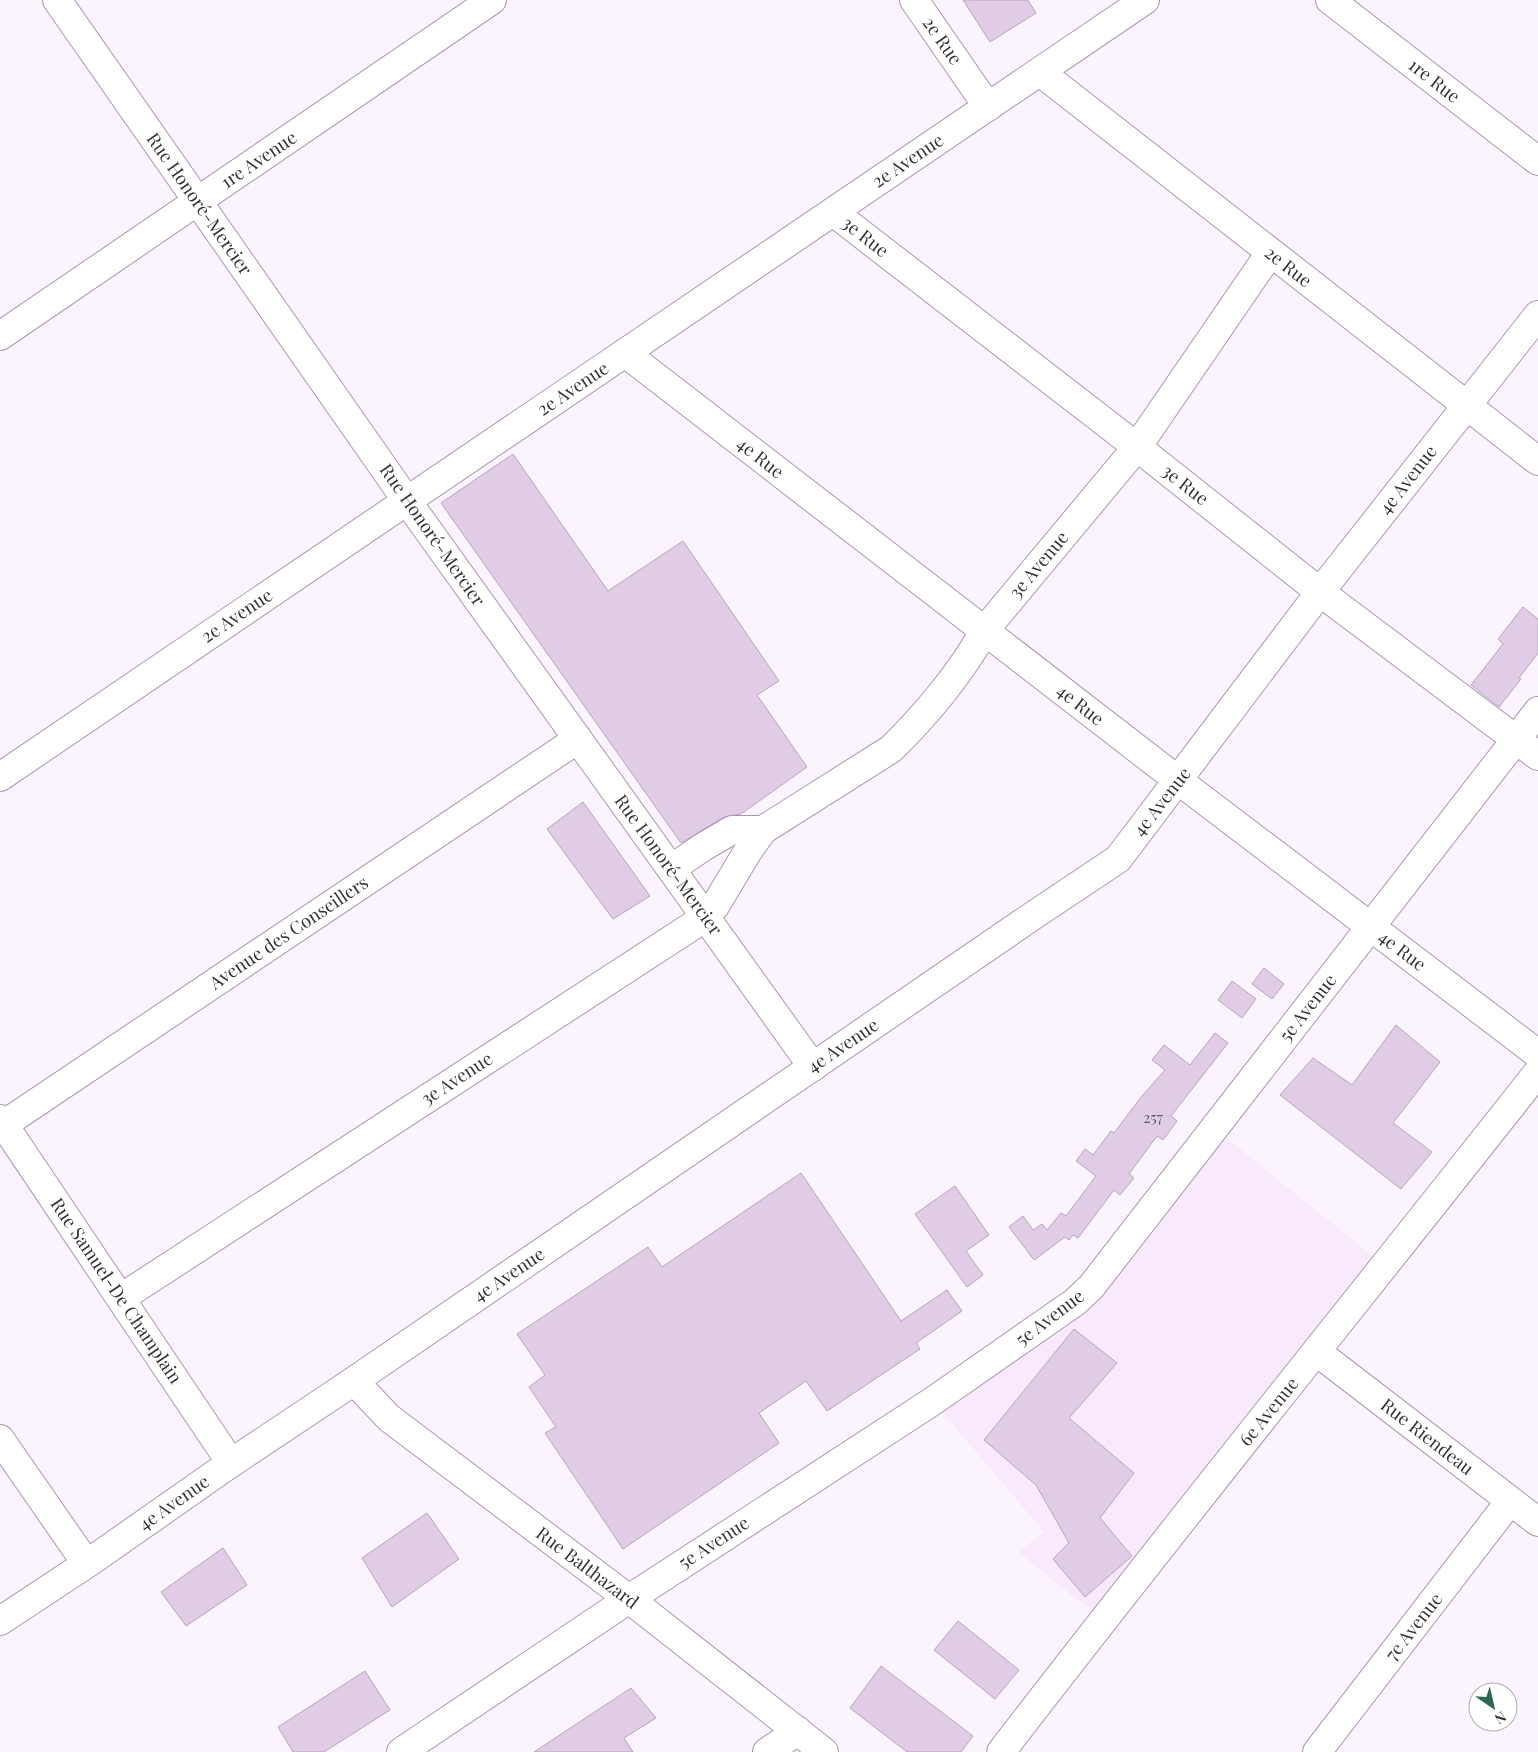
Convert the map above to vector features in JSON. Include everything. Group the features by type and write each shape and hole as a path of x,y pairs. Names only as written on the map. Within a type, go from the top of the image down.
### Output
{"street":[{"name":"Rue Honoré-Mercier","path":"57,0 407,501 813,1067"},
{"name":"1re Avenue","path":"0,336 492,0"},
{"name":"2e Rue","path":"914,0 988,107"},
{"name":"2e Avenue","path":"0,777 1145,0"},
{"name":"1re Rue","path":"1330,0 1538,161"},
{"name":"2e Rue","path":"1040,72 1538,461"},
{"name":"3e Rue","path":"833,212 1137,447 1320,592 1538,756"},
{"name":"3e Avenue","path":"121,1298 706,917 716,906 748,851 763,830 891,749 905,736 944,689 974,650 984,631 1137,447 1270,253"},
{"name":"4e Avenue","path":"0,1621 1118,859 1179,781 1320,592 1538,315"},
{"name":"4e Rue","path":"625,353 1179,781 1538,1054"},
{"name":"5e Avenue","path":"401,1752 629,1599 933,1401 1075,1302 1091,1287 1538,711"},
{"name":"Avenue des Conseillers","path":"1,1124 578,739"},
{"path":"671,869 702,847 732,830 763,830"},
{"name":"6e Avenue","path":"1001,1752 1102,1620 1538,1072"},
{"name":"Rue Samuel-De Champlain","path":"1,1124 121,1298 231,1463"},
{"name":"Rue Riendeau","path":"1317,1352 1538,1522"},
{"name":"Rue Balthazard","path":"354,1381 389,1418 629,1599 824,1752"},
{"path":"0,1439 86,1563"},
{"name":"7e Avenue","path":"1317,1752 1510,1501"},
{"path":"767,1752 798,1731"}],"shaded area":[{"path":"1214,1128 1385,1266 1103,1620 1018,1552 1044,1532 933,1401 1057,1316"}],"building":[{"path":"963,0 1028,0 1036,13 990,42"},
{"path":"513,454 608,591 683,541 779,681 757,695 807,767 741,814 724,817 681,843 441,503"},
{"path":"1523,607 1538,619 1538,653 1499,707 1471,685 1503,644 1498,639"},
{"path":"583,802 650,896 613,919 547,829"},
{"path":"1264,968 1284,984 1272,999 1252,984"},
{"path":"1232,981 1256,999 1242,1018 1218,1000"},
{"path":"1396,1025 1440,1062 1393,1123 1432,1152 1401,1189 1280,1095 1313,1058 1352,1085"},
{"path":"1215,1033 1228,1043 1171,1116 1177,1121 1163,1140 1157,1136 1129,1174 1134,1178 1120,1195 1114,1190 1078,1238 1073,1235 1069,1240 1065,1237 1034,1260 1009,1227 1023,1216 1033,1230 1042,1224 1047,1230 1061,1213 1066,1216 1096,1176 1076,1161 1085,1149 1093,1155 1111,1131 1114,1133 1142,1096 1165,1070 1152,1060 1164,1045 1190,1065"},
{"path":"801,1173 901,1321 947,1290 962,1311 916,1343 920,1349 827,1411 806,1381 759,1413 779,1443 623,1549 545,1433 556,1427 529,1387 545,1375 517,1334 648,1247 662,1267"},
{"path":"955,1186 989,1235 966,1251 983,1275 967,1287 915,1214"},
{"path":"1074,1329 1117,1363 1069,1418 1134,1473 1100,1518 1132,1556 1085,1597 1053,1559 1069,1543 1036,1485 984,1440"},
{"path":"427,1513 459,1559 392,1607 362,1558"},
{"path":"223,1548 247,1585 186,1626 161,1592"},
{"path":"958,1621 1019,1670 995,1699 934,1650"},
{"path":"881,1666 973,1736 961,1752 907,1752 850,1708"},
{"path":"365,1671 390,1710 324,1752 293,1752 278,1727"},
{"path":"631,1688 656,1718 624,1738 633,1752 534,1752"}]}
